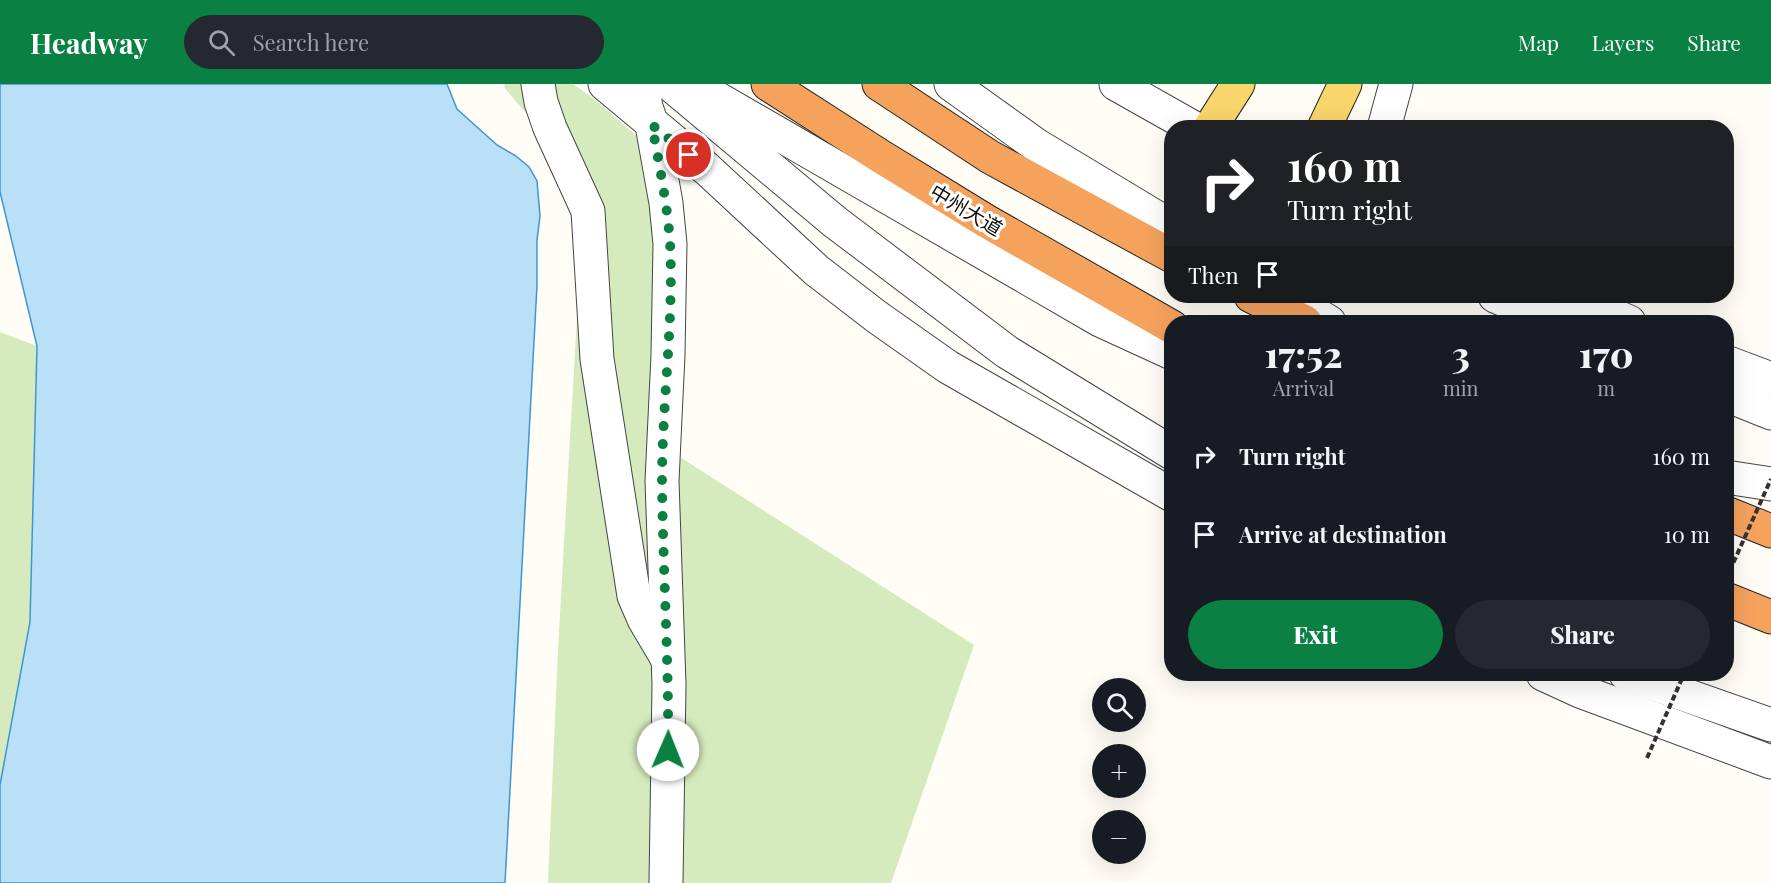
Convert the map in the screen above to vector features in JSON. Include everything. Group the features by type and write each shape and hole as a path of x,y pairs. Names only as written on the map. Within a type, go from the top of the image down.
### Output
{"highway":[{"name":"中州大道","path":"768,84 986,221 1164,322"},
{"path":"879,84 990,157 1164,252"},
{"path":"1266,303 1290,315"},
{"path":"1734,516 1771,531"},
{"path":"1734,602 1771,616"}],"main road":[{"path":"1215,120 1238,84"},
{"path":"1328,120 1345,84"}],"street":[{"path":"538,84 541,102 550,128 588,211 597,359 634,596 644,619 668,660"},
{"path":"642,84 666,203 670,244 662,481 668,660 666,883"},
{"path":"670,84 835,222 1007,352 1164,448"},
{"path":"691,84 1100,320 1164,349"},
{"path":"951,84 1036,145 1164,222"},
{"path":"1116,84 1180,120"},
{"path":"1386,120 1396,84"},
{"path":"607,85 707,169 816,270 904,336 948,368 1164,490"},
{"path":"1297,303 1317,315"},
{"path":"1512,303 1540,315"},
{"path":"1585,303 1613,315"},
{"path":"1734,365 1771,379"},
{"path":"1734,398 1771,413"},
{"path":"1734,478 1771,482"},
{"path":"1558,681 1771,762"},
{"path":"1646,681 1771,725"}],"path":[{"path":"1734,562 1771,482"},
{"path":"1647,758 1681,681"}],"green space":[{"path":"505,84 573,84 593,98 661,157 669,450 974,645 891,883 548,883 558,649 583,211 544,135 504,87"},
{"path":"0,332 37,346 30,622 0,785"}],"water":[{"path":"0,84 447,84 457,109 497,145 529,167 537,181 540,216 505,883 0,883 0,785 30,622 37,346 0,192"}],"route":[{"path":"668,750 669,684 662,481 670,244 666,203 652,125 689,155"}]}
